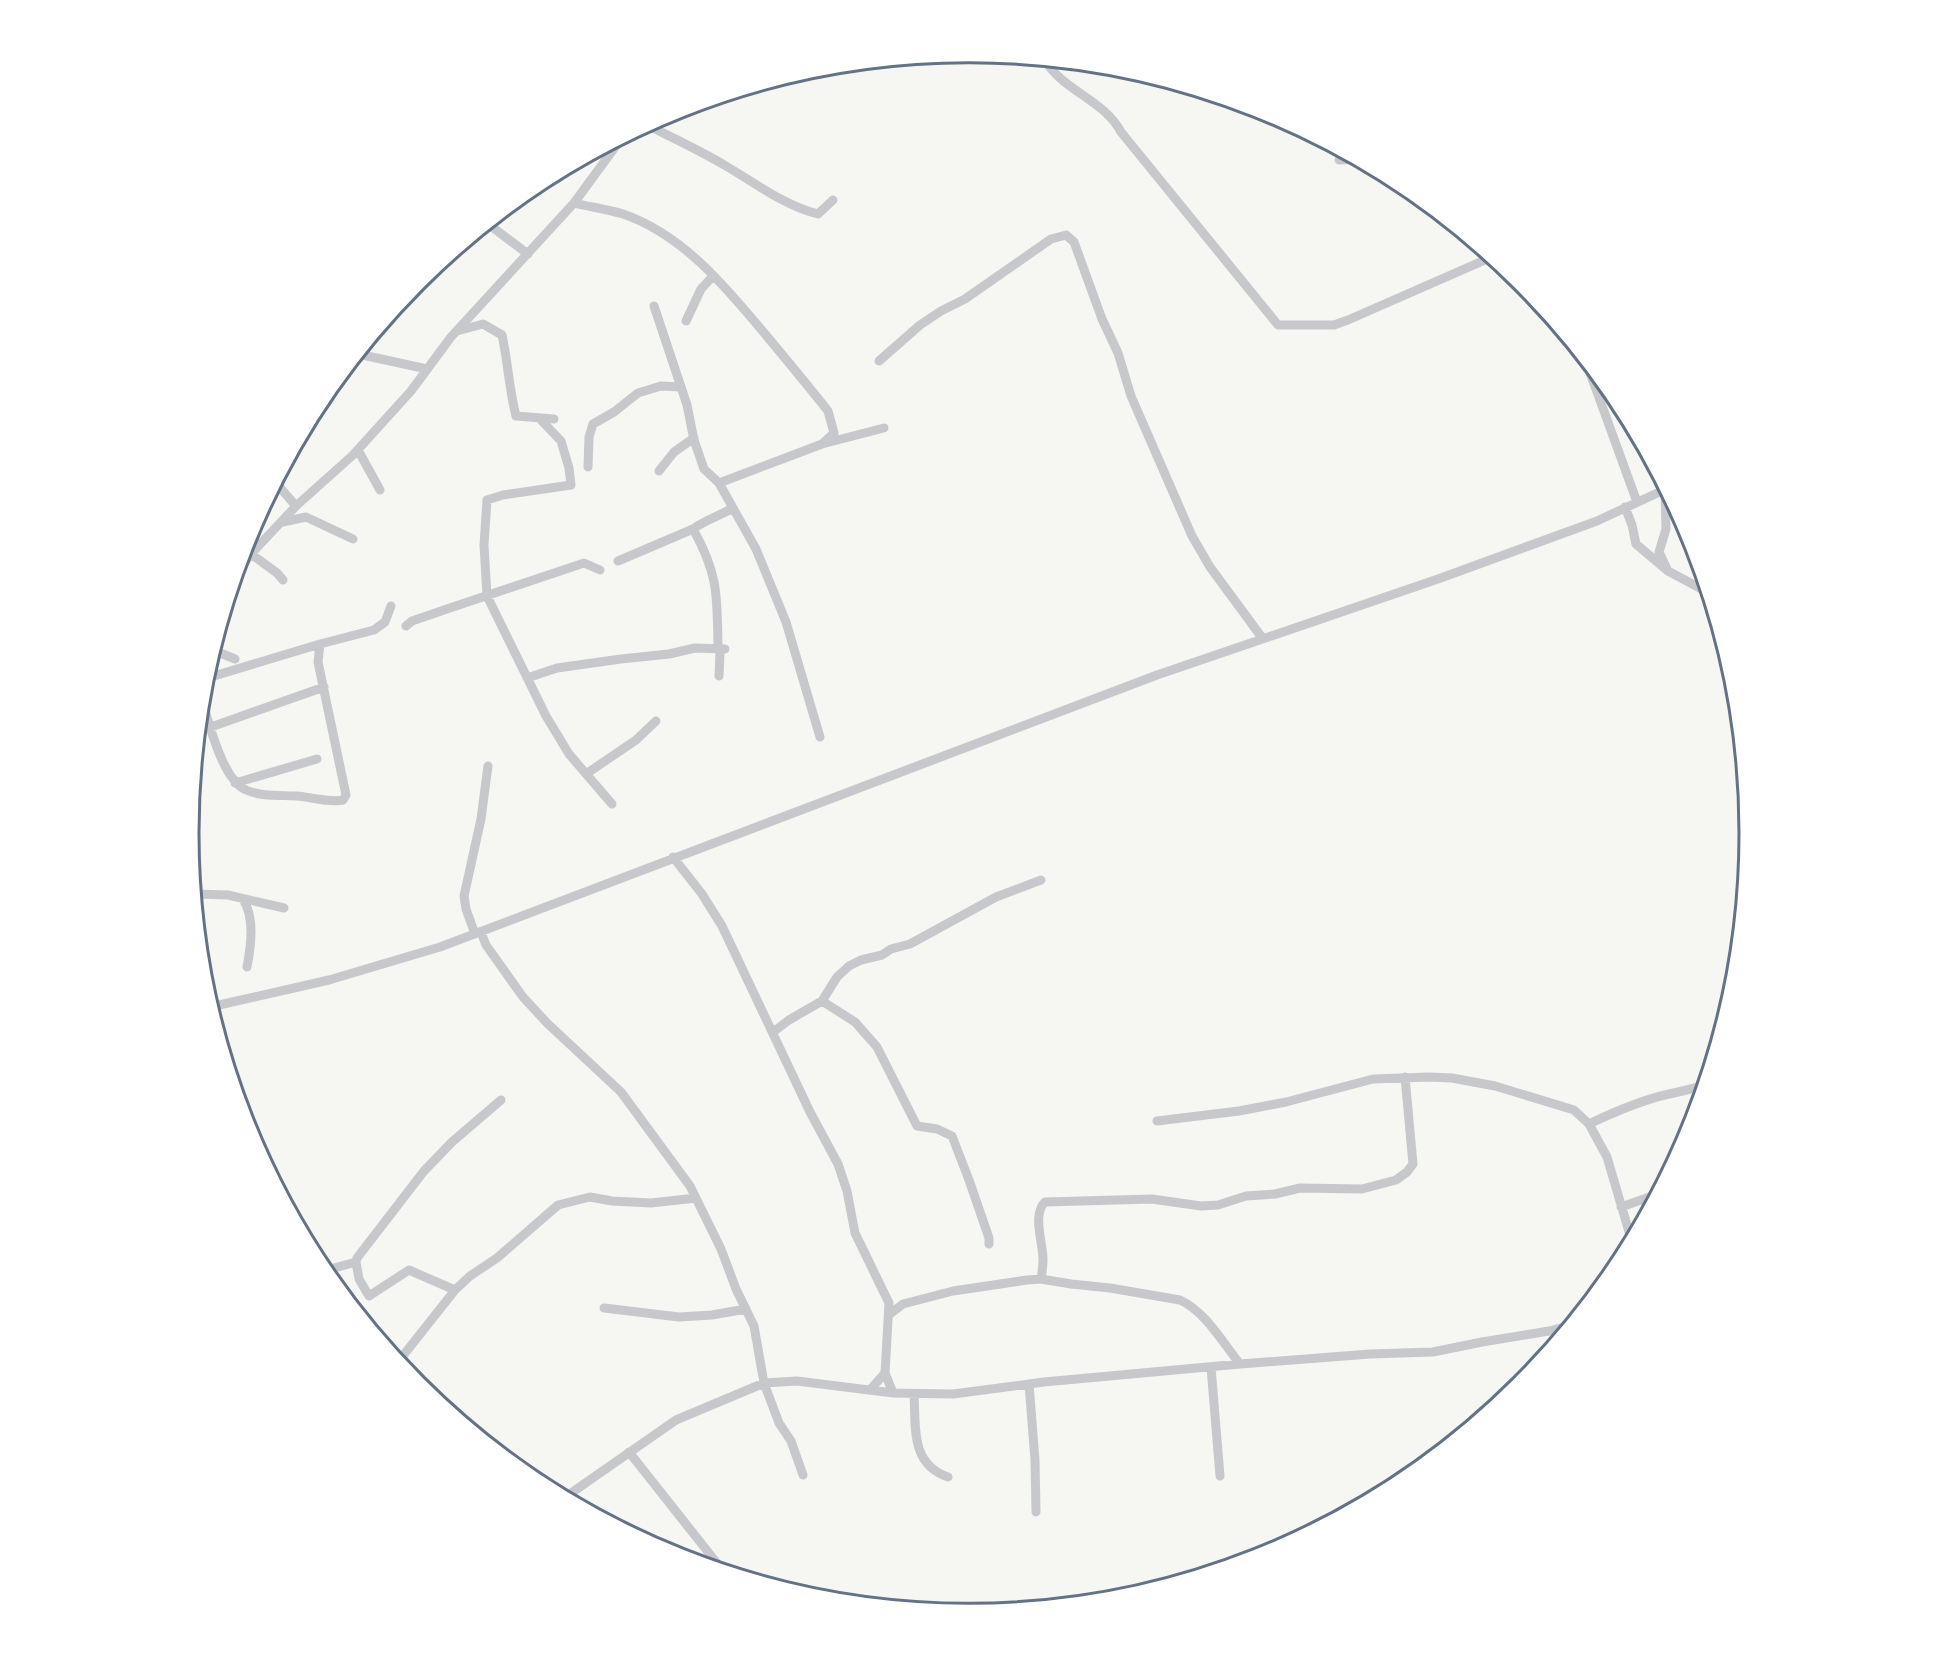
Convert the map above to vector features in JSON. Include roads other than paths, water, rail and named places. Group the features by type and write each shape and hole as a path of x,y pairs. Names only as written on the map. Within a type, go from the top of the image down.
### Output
{"street":[{"path":"1051,68 1056,75 1101,107 1115,120 1121,132 1278,325 1334,325 1484,260"},
{"path":"657,130 810,212 818,214 833,200"},
{"path":"253,552 296,506 358,450 411,391 457,331 574,203 612,151"},
{"path":"1339,160 1343,160"},
{"path":"574,203 623,214 653,228 684,249 713,276 741,304 828,411 834,432 822,444"},
{"path":"493,228 528,254"},
{"path":"879,362 921,325 941,311 965,299 1051,239 1068,236 1074,242 1080,255 1102,320 1118,353 1131,396 1192,536 1210,567 1263,639"},
{"path":"686,321 701,289 713,276"},
{"path":"654,306 687,405 704,469 719,483 756,549 786,622 820,737"},
{"path":"457,331 483,324 502,335 516,416 554,419"},
{"path":"365,356 427,369"},
{"path":"1593,381 1637,502"},
{"path":"588,467 589,437 593,424 614,412 638,393 661,386 680,387"},
{"path":"539,418 561,441 569,468 571,485 503,495 487,500 484,545 487,596 546,716 569,754 612,804"},
{"path":"719,483 822,444 884,428"},
{"path":"659,471 674,452 694,438"},
{"path":"358,450 380,490"},
{"path":"281,488 296,506"},
{"path":"219,1005 329,980 440,947 1157,675 1437,579 1597,521 1660,492"},
{"path":"1666,504 1666,529 1659,552 1668,571"},
{"path":"1625,507 1636,544 1668,571 1700,588"},
{"path":"618,561 693,529 703,521 716,518 733,508"},
{"path":"283,522 306,517 353,539"},
{"path":"693,529 706,553 716,584 722,649 719,676"},
{"path":"252,555 283,580"},
{"path":"406,626 412,621 584,563 600,570"},
{"path":"216,675 374,630 385,622 391,606"},
{"path":"208,719 227,770 235,783 246,790 259,794 333,801 345,798 318,662 320,644"},
{"path":"527,678 574,665 669,654 694,648 722,649"},
{"path":"221,653 235,659"},
{"path":"211,727 324,687"},
{"path":"586,774 636,740 657,721"},
{"path":"235,783 317,759"},
{"path":"488,766 481,819 464,896 466,909 478,933 523,997 547,1023 621,1092 690,1186 721,1249 746,1309 757,1338 764,1383 779,1423 791,1441 803,1475"},
{"path":"673,857 702,894 722,926 810,1112 838,1164 847,1191 855,1233 888,1301 890,1314 885,1373 894,1393"},
{"path":"773,1032 822,1001 837,977 849,966 910,944 996,897 1041,880"},
{"path":"202,894 228,895 284,908"},
{"path":"243,899 250,924 248,967"},
{"path":"822,1001 855,1022 877,1047 917,1126 937,1129 952,1136 989,1238 989,1244"},
{"path":"1041,1279 1043,1258 1039,1217 1041,1206 1045,1202 1152,1199 1201,1206 1218,1205 1246,1196 1275,1194 1300,1188 1362,1189 1396,1179 1407,1172 1413,1164 1405,1077"},
{"path":"1157,1121 1239,1111 1286,1102 1373,1079 1452,1078 1495,1086 1574,1110 1589,1124 1598,1137 1616,1181 1629,1232"},
{"path":"1589,1124 1668,1094 1697,1087"},
{"path":"455,1290 409,1270 369,1296 359,1279 356,1262 424,1172 452,1142 501,1100"},
{"path":"403,1356 455,1290 470,1276 512,1246 558,1205 590,1197 612,1201 651,1203 696,1198"},
{"path":"1621,1207 1649,1197"},
{"path":"333,1268 356,1262"},
{"path":"890,1314 903,1304 973,1286 1041,1279 1110,1288 1180,1300 1203,1317 1240,1364"},
{"path":"888,1301 903,1304"},
{"path":"604,1308 679,1317 712,1315 746,1309"},
{"path":"571,1493 676,1420 764,1383 797,1381 894,1393 953,1394 1029,1383 1240,1364 1370,1354 1433,1352 1560,1328"},
{"path":"1211,1367 1220,1476"},
{"path":"870,1390 885,1373"},
{"path":"1029,1383 1035,1460 1036,1512"},
{"path":"914,1394 919,1450 930,1468 948,1477"},
{"path":"629,1452 715,1560"}]}
